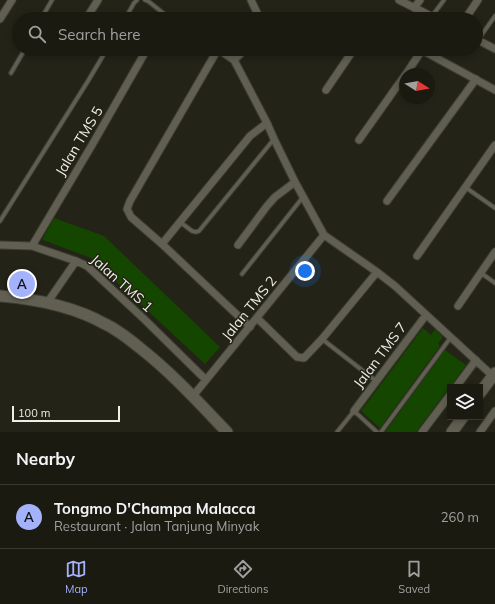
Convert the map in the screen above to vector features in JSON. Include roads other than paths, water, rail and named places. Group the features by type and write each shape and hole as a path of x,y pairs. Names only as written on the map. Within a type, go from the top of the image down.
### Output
{"main road":[{"path":"0,296 28,299 82,313 115,329 155,360 193,396 227,432"},
{"path":"483,389 494,375"},
{"path":"452,432 461,420"}],"street":[{"path":"0,19 12,0"},
{"path":"90,12 98,0"},
{"path":"251,0 257,12"},
{"path":"398,0 422,12"},
{"path":"414,8 420,0"},
{"path":"470,12 478,0"},
{"path":"483,43 495,49"},
{"name":"Jalan TMS 5","path":"32,246 143,56"},
{"path":"214,56 130,201 127,209 130,217 162,244 250,327"},
{"path":"228,56 234,60 267,122 295,182 324,235 395,286 494,375"},
{"path":"234,60 238,56"},
{"path":"326,90 349,56"},
{"path":"409,68 417,56"},
{"path":"432,56 495,90"},
{"path":"387,201 476,79"},
{"path":"359,140 399,83"},
{"path":"162,244 250,136 267,122"},
{"path":"417,256 495,145"},
{"path":"238,245 275,197 295,182"},
{"name":"Jalan TMS 2","path":"193,396 324,235"},
{"name":"Jalan TMS 1","path":"0,245 32,246 87,266 206,380"},
{"path":"458,306 495,252"},
{"path":"47,303 76,261"},
{"path":"257,318 297,357 304,358 322,339 377,272"},
{"name":"Jalan TMS 7","path":"354,411 426,315"},
{"path":"458,384 476,360"},
{"path":"422,432 447,399"},
{"path":"480,432 495,411"}],"lane":[{"path":"45,12 52,0"},
{"path":"129,12 137,0"},
{"path":"145,0 162,12"},
{"path":"437,12 444,0"},
{"path":"483,32 495,16"},
{"path":"11,73 21,56"},
{"path":"0,221 103,56"},
{"path":"180,222 192,231 198,231 274,139"},
{"path":"465,187 495,208"},
{"path":"242,274 303,196"},
{"path":"481,273 495,283"},
{"path":"381,432 451,337"},
{"path":"322,339 376,381"},
{"path":"337,432 354,411 377,432"}],"place":[{"name":"Tongmo D'Champa Malacca","path":"22,284"}]}
